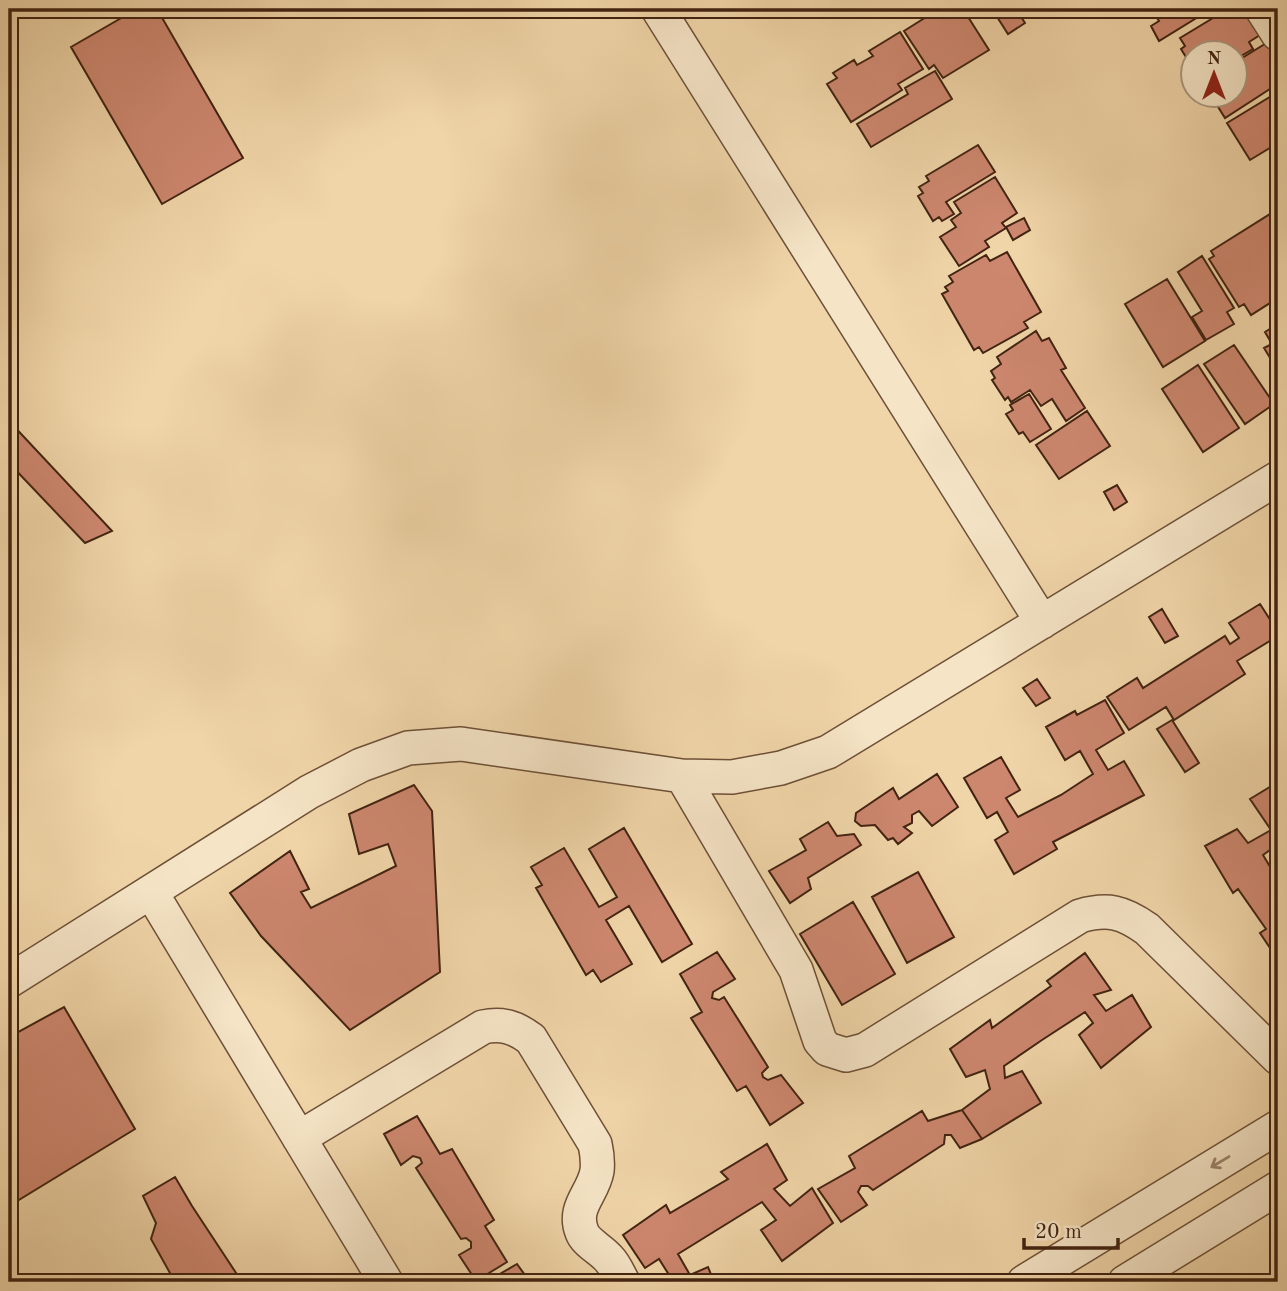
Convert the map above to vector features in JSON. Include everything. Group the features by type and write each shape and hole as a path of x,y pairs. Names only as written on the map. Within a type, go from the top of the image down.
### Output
{"street":[{"path":"658,9 1042,622"},
{"path":"1262,9 1278,34"},
{"path":"9,981 309,792 361,765 408,748 461,744 682,776 732,777 781,768 828,752 1042,622 1274,491"},
{"path":"682,776 796,970 820,1041 836,1053 856,1054 865,1050 1080,916 1097,911 1116,912 1132,918 1147,929 1278,1058"},
{"path":"151,892 386,1282"},
{"path":"299,1138 483,1027 496,1024 520,1031 531,1039 595,1144 597,1172 581,1203 579,1219 583,1235 611,1260 623,1282"},
{"path":"1024,1282 1278,1127"},
{"path":"1125,1282 1278,1188"}],"building":[{"path":"137,9 157,9 243,158 162,204 71,47"},
{"path":"939,9 963,9 989,50 943,78 934,65 929,69 904,31"},
{"path":"975,9 992,9 980,17"},
{"path":"992,9 1016,9 1025,23 1008,34"},
{"path":"1151,9 1211,9 1159,41 1151,26 1159,21"},
{"path":"1228,9 1244,9 1260,35 1249,42 1253,49 1248,52 1248,38 1180,38"},
{"path":"900,32 923,69 898,84 902,90 851,122 827,84 837,78 833,73 854,60 857,65 873,56 869,51"},
{"path":"1268,42 1278,58 1278,78 1273,82 1276,85 1248,103 1248,54"},
{"path":"935,71 952,99 871,147 857,124 908,94 905,88"},
{"path":"1278,92 1278,143 1250,160 1227,123"},
{"path":"1219,108 1240,108 1225,118"},
{"path":"978,145 995,172 946,202 954,214 942,221 939,217 933,221 918,196 923,193 919,187 929,181 926,176"},
{"path":"995,177 1017,213 1002,223 1006,228 985,241 989,247 959,266 940,237 956,227 951,220 961,213 954,202"},
{"path":"1278,209 1278,298 1251,315 1244,304 1239,307 1209,259 1214,256 1211,251"},
{"path":"1024,218 1030,230 1013,240 1006,227"},
{"path":"1007,252 1041,312 1024,322 1028,328 983,353 979,347 974,350 942,294 948,291 945,287 953,282 949,276 986,255 990,261"},
{"path":"1202,256 1234,308 1227,312 1234,324 1206,340 1192,317 1202,311 1178,272"},
{"path":"1167,279 1205,341 1163,367 1125,304"},
{"path":"1278,324 1278,371 1264,348 1272,344 1265,332"},
{"path":"1036,331 1042,341 1049,338 1066,368 1061,370 1085,408 1066,421 1052,399 1041,406 1030,390 1011,402 1008,397 1005,400 992,380 995,378 991,371 1001,364 997,357"},
{"path":"1234,345 1274,404 1245,424 1204,364"},
{"path":"1198,365 1239,428 1203,452 1162,389"},
{"path":"1029,394 1051,429 1030,442 1023,432 1019,434 1006,414 1013,410 1010,405"},
{"path":"1087,411 1110,446 1059,479 1036,445"},
{"path":"9,421 112,531 85,543 9,463"},
{"path":"1117,485 1127,502 1114,510 1104,492"},
{"path":"1260,604 1278,636 1237,661 1245,674 1174,720 1166,707 1129,730 1107,697 1137,678 1143,688 1225,636 1230,644 1239,638 1229,623"},
{"path":"1162,609 1178,636 1165,643 1149,617"},
{"path":"1037,679 1050,698 1036,706 1023,688"},
{"path":"1105,700 1124,733 1096,750 1108,770 1124,761 1144,795 1053,842 1057,849 1014,874 995,840 1008,832 997,812 987,818 964,778 1001,757 1020,790 1006,798 1018,817 1061,795 1093,774 1080,751 1065,760 1046,727 1075,711 1077,715"},
{"path":"1172,720 1199,763 1185,772 1157,729"},
{"path":"937,774 958,807 932,826 919,811 912,815 912,823 904,827 912,833 898,844 893,838 888,840 875,825 861,826 855,821 856,813 893,788 899,799"},
{"path":"1278,782 1278,844 1263,855 1278,880 1278,960 1260,933 1266,929 1238,889 1233,893 1205,846 1237,829 1248,843 1271,830 1250,799"},
{"path":"414,785 432,811 440,972 350,1030 261,936 230,893 290,851 309,889 301,892 311,908 396,866 388,844 359,854 349,814"},
{"path":"828,822 837,836 854,834 861,845 808,878 811,889 790,903 769,871 806,850 800,839"},
{"path":"624,828 692,944 662,962 629,906 606,920 632,964 601,982 593,970 586,975 536,888 542,885 531,867 564,848 599,907 617,897 589,849"},
{"path":"918,872 954,937 907,963 872,897"},
{"path":"853,902 895,974 842,1005 800,934"},
{"path":"717,952 735,979 713,992 712,998 719,1000 724,997 768,1067 762,1073 763,1077 768,1080 781,1075 803,1103 770,1125 746,1086 737,1091 691,1018 702,1012 680,974"},
{"path":"1085,953 1111,990 1094,995 1106,1011 1132,995 1151,1027 1101,1068 1079,1035 1093,1023 1085,1012 1042,1040 1004,1066 1005,1078 1022,1071 1041,1103 982,1139 962,1110 990,1089 985,1070 966,1077 950,1049 990,1020 992,1028 1051,986 1047,981"},
{"path":"64,1007 135,1129 9,1206 9,1037"},
{"path":"962,1110 982,1139 960,1148 951,1135 945,1135 944,1144 873,1190 868,1186 861,1186 858,1192 867,1205 841,1222 818,1189 855,1168 849,1156 922,1111 928,1121"},
{"path":"417,1116 440,1154 452,1149 494,1220 485,1226 507,1262 476,1281 459,1255 471,1248 471,1242 466,1238 461,1239 416,1168 422,1163 420,1158 413,1156 401,1165 384,1134"},
{"path":"767,1144 787,1180 774,1189 790,1206 812,1188 833,1223 782,1261 761,1230 776,1220 762,1202 678,1254 690,1275 708,1267 714,1282 665,1282 671,1278 659,1259 645,1268 623,1235 666,1205 670,1213 728,1179 721,1172"},
{"path":"175,1177 242,1282 175,1282 151,1239 156,1223 143,1196"},
{"path":"517,1264 530,1282 486,1282"}]}
